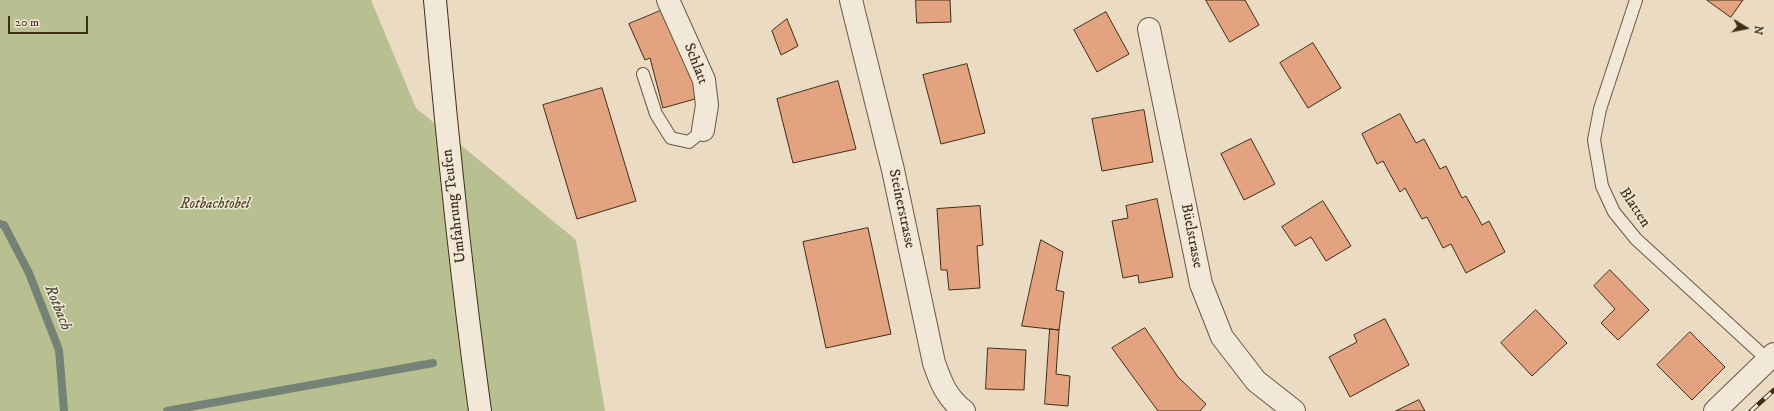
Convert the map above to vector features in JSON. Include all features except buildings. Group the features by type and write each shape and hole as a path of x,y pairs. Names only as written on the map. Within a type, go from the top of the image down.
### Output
{"street":[{"name":"Umfahrung Teufen","path":"435,0 446,135 480,411"},
{"name":"Schlatt","path":"668,0 704,80 707,106 703,130"},
{"name":"Steinerstrasse","path":"851,0 893,170 934,363 942,386 954,403 964,411"},
{"name":"Büelstrasse","path":"1149,29 1201,284 1222,337 1256,381 1294,411"},
{"path":"1715,411 1771,357"}],"lane":[{"name":"Blatten","path":"1636,0 1600,109 1594,140 1602,186 1614,212 1636,239 1771,357"},
{"path":"643,74 656,114 671,138 689,142 703,130"}],"green space":[{"name":"Rotbachtobel","path":"0,0 371,0 416,108 576,240 605,411 0,411"}],"waterway":[{"name":"Rotbach","path":"0,224 4,225 29,273 59,350 64,411"},
{"path":"167,411 433,363"}],"railway":[{"path":"1751,411 1774,390"}]}
